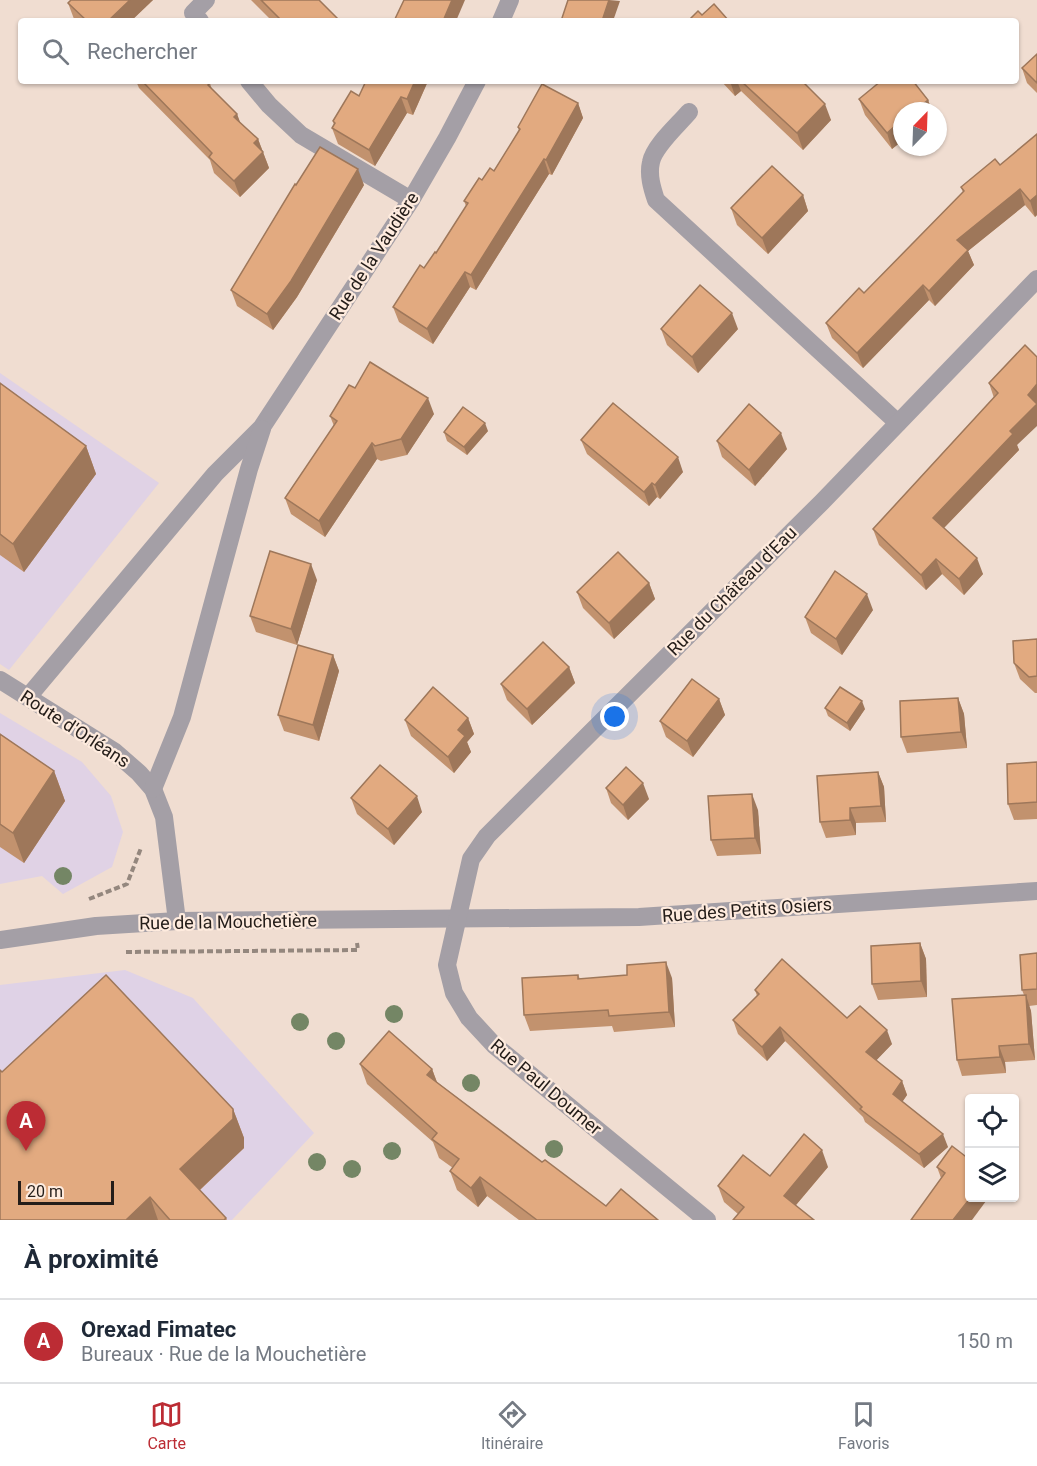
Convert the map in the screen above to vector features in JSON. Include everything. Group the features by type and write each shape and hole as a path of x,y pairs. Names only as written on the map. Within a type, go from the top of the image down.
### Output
{"street":[{"path":"197,18 193,13 206,0"},
{"path":"502,18 510,0"},
{"path":"252,84 277,114 301,135 411,200"},
{"name":"Rue de la Vaudière","path":"28,697 215,474 262,427 411,200 475,84"},
{"path":"689,112 657,150 651,161 650,178 656,200 898,423"},
{"name":"Rue du Château d'Eau","path":"457,919 471,859 487,836 822,502 1037,279"},
{"name":"Rue de la Vaudière","path":"153,789 182,717 262,427"},
{"name":"Route d'Orléans","path":"0,680 115,752 139,772 153,789 164,817 177,921"},
{"name":"Rue des Petits Osiers","path":"457,919 639,917 1037,891"},
{"name":"Rue de la Mouchetière","path":"0,940 96,926 177,921 457,919"},
{"name":"Rue Paul Doumer","path":"457,919 447,965 454,993 469,1018 494,1045 707,1220"}],"path":[{"path":"85,901 127,884 143,842"},
{"path":"116,952 358,950 355,920"}],"shaded area":[{"path":"0,373 159,483 9,670 0,664"},
{"path":"0,713 82,762 111,796 123,832 112,867 63,894 42,876 0,884"},
{"path":"125,970 193,998 314,1133 232,1220 0,1220 0,985"}],"building":[{"path":"71,0 130,0 111,18 84,18 68,3"},
{"path":"261,0 319,0 337,18 279,18"},
{"path":"404,0 452,0 444,18 395,18"},
{"path":"568,0 609,0 603,18 562,18"},
{"path":"714,4 726,18 691,18 698,11 702,15"},
{"path":"1037,54 1037,83 1022,68"},
{"path":"145,84 209,84 237,114 234,117 258,139 254,143 263,152 234,181 209,157 212,153"},
{"path":"365,84 414,84 407,99 401,97 369,150 332,128 335,123 333,121 351,91 359,96"},
{"path":"542,84 578,103 546,160 544,159 471,275 465,272 427,329 393,307 420,265 424,268 436,253 468,203 464,201 479,178 482,180 490,168 494,171 520,129 518,127"},
{"path":"744,84 805,84 825,104 797,133"},
{"path":"877,84 915,84 928,100 925,102 893,102 893,128 887,133 859,99"},
{"path":"1037,134 1037,195 1030,201 1020,189 957,240 968,250 929,291 923,285 857,353 826,323 859,288 864,293 964,191 961,187 995,159 1000,165"},
{"path":"320,147 358,169 291,281 267,314 231,290"},
{"path":"772,166 803,195 762,238 731,208"},
{"path":"700,285 732,313 692,357 661,329"},
{"path":"1025,345 1037,357 1037,384 1028,395 1037,404 1010,431 1013,434 933,518 977,558 959,579 936,559 921,575 873,529 998,393 989,383"},
{"path":"370,362 428,398 401,439 375,446 372,443 319,521 285,498 337,421 330,416 349,385 355,388"},
{"path":"0,383 86,446 13,544 0,534"},
{"path":"613,403 678,457 655,485 652,483 644,492 581,440"},
{"path":"749,404 781,433 749,470 717,441"},
{"path":"463,407 485,423 464,447 444,432"},
{"path":"270,551 311,564 291,629 250,616"},
{"path":"618,552 649,583 609,623 577,592"},
{"path":"835,571 867,594 836,639 805,617"},
{"path":"1037,639 1037,676 1029,677 1014,663 1013,641"},
{"path":"543,642 569,667 527,709 501,684"},
{"path":"298,645 333,655 313,725 278,715"},
{"path":"692,679 719,699 687,741 660,721"},
{"path":"433,687 468,718 458,730 465,736 448,757 405,720"},
{"path":"840,687 862,701 847,723 825,708"},
{"path":"958,698 961,732 901,737 900,701"},
{"path":"0,734 54,771 13,833 0,824"},
{"path":"1037,762 1037,802 1008,804 1007,764"},
{"path":"380,765 417,796 388,829 351,798"},
{"path":"626,767 643,783 623,805 606,788"},
{"path":"878,772 881,806 850,808 850,820 820,822 817,776"},
{"path":"752,794 755,838 711,840 708,796"},
{"path":"920,943 921,981 872,984 871,946"},
{"path":"1037,953 1037,989 1022,990 1020,955"},
{"path":"782,959 847,1018 860,1006 887,1030 866,1052 902,1081 893,1094 943,1134 919,1154 860,1109 862,1107 780,1027 762,1047 733,1020 759,994 755,990"},
{"path":"666,962 669,1012 609,1016 608,1010 524,1015 522,978 578,975 578,979 627,975 627,965"},
{"path":"106,975 233,1109 233,1119 180,1169 226,1218 224,1220 170,1220 150,1197 126,1220 0,1220 0,1070 2,1072"},
{"path":"1026,995 1029,1044 999,1046 1000,1057 957,1060 952,999"},
{"path":"389,1031 432,1069 427,1075 542,1162 545,1160 606,1206 621,1189 658,1220 537,1220 480,1177 471,1188 450,1171 459,1159 432,1139 437,1133 360,1064"},
{"path":"804,1134 822,1150 784,1196 814,1220 733,1220 744,1207 718,1186 743,1155 770,1176"},
{"path":"952,1146 965,1156 965,1202 967,1202 953,1220 911,1220 945,1173 937,1167"}],"place":[{"name":"Orexad Fimatec","path":"26,1151"}]}
